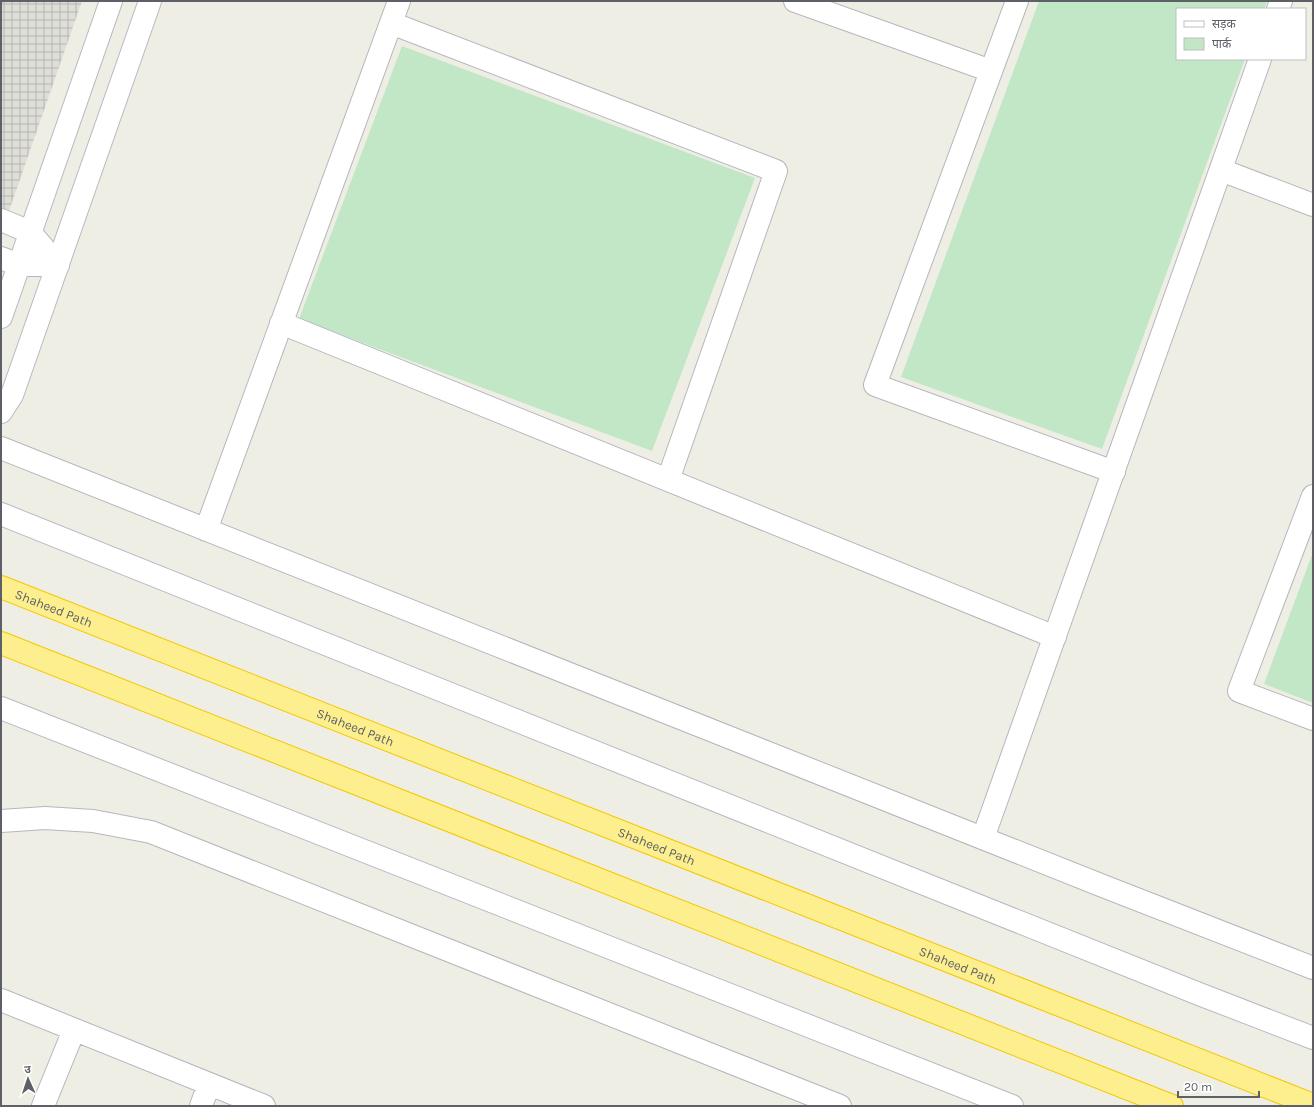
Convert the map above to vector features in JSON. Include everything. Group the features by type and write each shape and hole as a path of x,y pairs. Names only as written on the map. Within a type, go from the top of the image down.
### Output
{"highway":[{"name":"Shaheed Path","path":"1,587 1313,1105"},
{"path":"1,643 1172,1106"}],"street":[{"path":"1,317 10,262 30,232 111,1"},
{"path":"1,412 12,395 150,1"},
{"path":"206,530 399,1"},
{"path":"795,1 991,71"},
{"path":"1017,1 875,385 1114,472"},
{"path":"391,23 776,171 668,480"},
{"path":"983,838 1260,60"},
{"path":"1221,170 1313,205"},
{"path":"1,220 30,232 58,265"},
{"path":"10,262 58,265"},
{"path":"281,323 1055,637"},
{"path":"1,448 1313,968"},
{"path":"1313,496 1239,692 1313,719"},
{"path":"1,514 1313,1038"},
{"path":"1,708 1012,1106"},
{"path":"1,821 45,818 93,821 151,832 840,1106"},
{"path":"1,1000 264,1106"},
{"path":"43,1106 74,1030"},
{"path":"201,1106 209,1084"}],"shaded area":[{"path":"1,1 82,1 1,234"}],"green space":[{"path":"1039,1 1267,1 1264,8 1176,8 1176,60 1245,60 1102,449 901,377"},
{"path":"402,46 755,178 652,451 299,319"},
{"path":"1313,552 1313,703 1264,684"}]}
